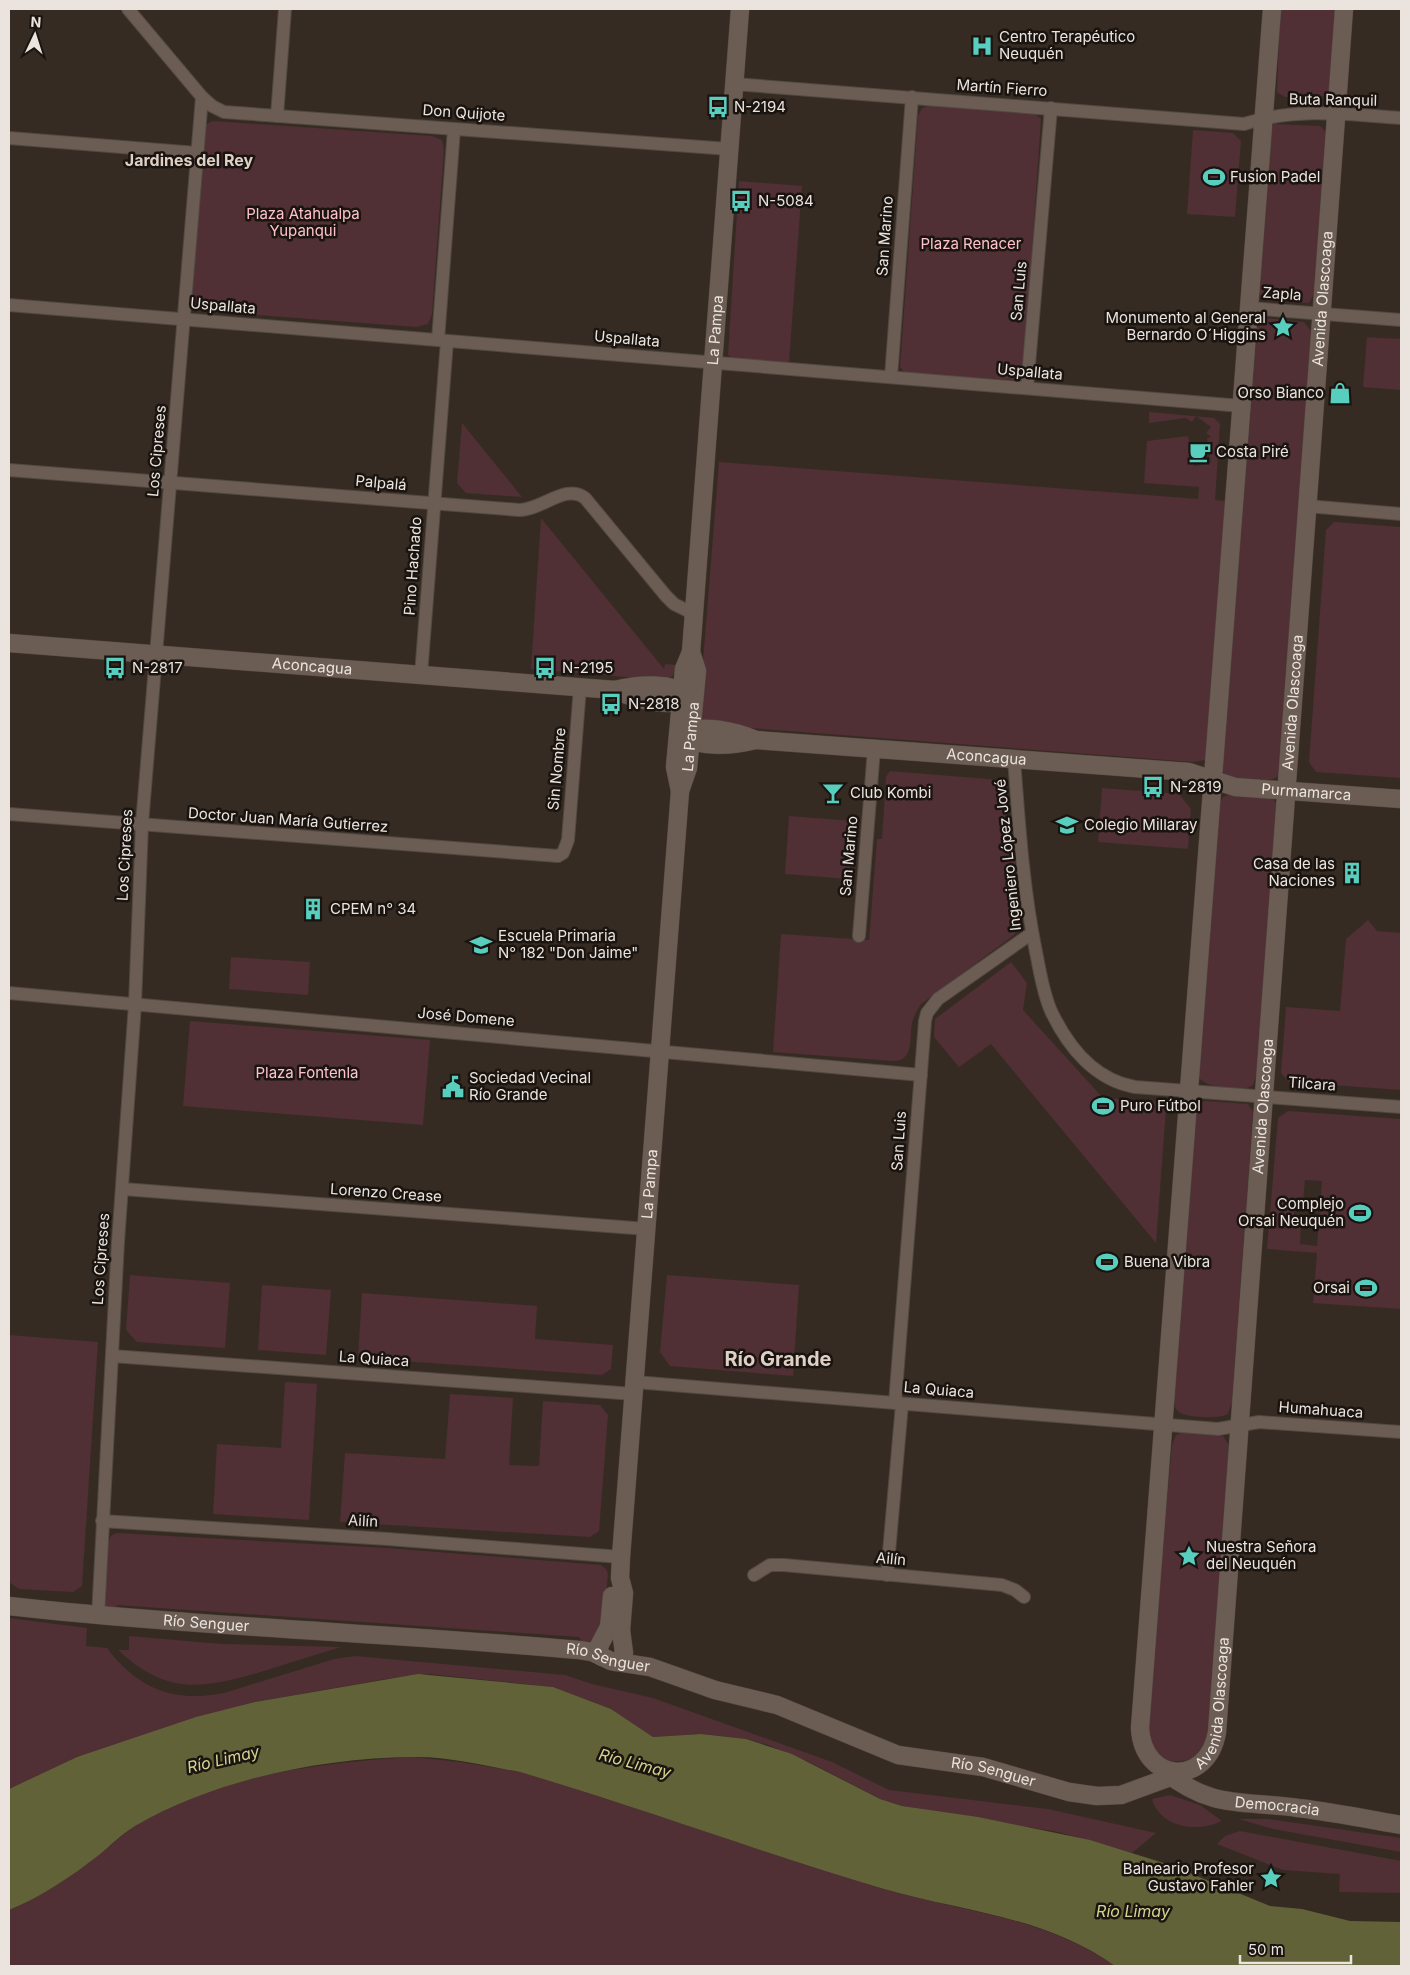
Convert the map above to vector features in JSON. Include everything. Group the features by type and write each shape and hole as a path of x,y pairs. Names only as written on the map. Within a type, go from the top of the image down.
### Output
{"main road":[{"name":"La Pampa","path":"609,1660 599,1645 607,1631 613,1592 620,1578 680,791 675,771 687,735 684,665 691,652 740,9"},
{"path":"1172,1772 1147,1755 1142,1746 1140,1728 1272,9"},
{"name":"Avenida Olascoaga","path":"1172,1772 1205,1761 1212,1750 1217,1732 1344,9"},
{"name":"Aconcagua","path":"9,642 615,690 638,699 686,697"},
{"name":"Aconcagua","path":"687,735 728,745 756,740 1189,772 1214,780"},
{"name":"Purmamarca","path":"1214,780 1235,787 1401,799"},
{"name":"Río Senguer","path":"9,1606 98,1616 585,1650 609,1660 644,1666 715,1690 778,1705 898,1755 983,1767 1069,1792 1109,1796 1131,1792 1172,1772"},
{"name":"Democracia","path":"1172,1772 1186,1786 1219,1800 1298,1807 1401,1825"}],"street":[{"name":"Don Quijote","path":"128,9 202,97 212,106 224,112 729,149"},
{"path":"277,116 286,9"},
{"name":"Martín Fierro","path":"734,84 1244,124 1265,117"},
{"name":"Los Cipreses","path":"98,1616 102,1522 134,1004 142,824 202,97"},
{"name":"San Marino","path":"891,377 912,97"},
{"name":"San Luis","path":"1027,388 1051,108"},
{"name":"Buta Ranquil","path":"1265,117 1283,114 1336,113 1401,118"},
{"name":"Pino Hachado","path":"421,675 434,504 454,129"},
{"path":"9,138 197,153"},
{"name":"Uspallata","path":"9,305 1242,406"},
{"name":"Zapla","path":"1249,308 1401,320"},
{"name":"Palpalá","path":"9,470 525,510 540,506 566,493 579,494 670,600 694,614"},
{"path":"1307,506 1401,514"},
{"name":"Sin Nombre","path":"563,853 568,840 580,687"},
{"name":"San Marino","path":"858,936 874,749"},
{"name":"Ingeniero López Jové","path":"1014,759 1024,883 1045,995 1051,1011 1081,1057 1095,1070 1120,1084 1190,1091"},
{"name":"Doctor Juan María Gutierrez","path":"9,814 552,856 563,853"},
{"name":"San Luis","path":"888,1575 925,1020 932,1006 1032,933"},
{"name":"José Domene","path":"9,993 921,1074"},
{"name":"Tilcara","path":"1190,1091 1401,1107"},
{"name":"Lorenzo Crease","path":"123,1189 647,1229"},
{"name":"La Quiaca","path":"112,1356 899,1404 1218,1429 1239,1424"},
{"name":"Humahuaca","path":"1239,1424 1258,1422 1401,1432"},
{"name":"Ailín","path":"102,1522 388,1539 621,1557"},
{"name":"Ailín","path":"754,1575 765,1567 777,1565 1002,1585 1015,1590 1024,1597"}],"green space":[{"path":"1280,9 1335,9 1329,90 1320,99 1285,97 1277,92"},
{"name":"Plaza Renacer","path":"929,105 1034,113 1041,119 1024,370 1023,376 1017,380 911,374 904,372 900,367 918,116 922,108"},
{"name":"Plaza Atahualpa Yupanqui","path":"213,121 432,136 442,140 444,150 432,314 428,324 416,327 204,311 194,308 192,299 205,125"},
{"path":"1274,124 1320,126 1327,133 1314,294 1309,303 1268,301 1261,298 1258,292 1271,129"},
{"name":"Fusion Padel","path":"1193,130 1233,133 1241,141 1235,217 1187,214"},
{"path":"739,181 802,186 789,363 732,358 728,355"},
{"path":"1265,318 1304,322 1311,331 1280,767 1277,777 1273,779 1252,780 1230,777 1224,773 1222,768 1257,329 1260,320"},
{"path":"1367,337 1401,339 1401,390 1363,387"},
{"path":"1149,412 1196,416 1192,422 1186,418 1149,423"},
{"path":"1197,416 1214,418 1220,424 1215,500 1227,501 1206,760 1193,762 711,725 701,721 699,711 719,462 1198,499 1199,487 1144,483 1147,441 1188,436 1194,466 1211,463 1207,438 1211,437 1206,433 1211,427"},
{"path":"462,423 522,497 466,493 457,483"},
{"path":"541,518 664,669 665,664 677,665 672,677 662,680 531,669"},
{"path":"1334,522 1401,527 1401,778 1316,772 1309,762 1326,530"},
{"path":"890,771 1000,780 1005,786 1006,848 1014,849 1019,927 1014,935 921,1004 912,1023 908,1053 900,1060 773,1052 781,934 869,940 877,839 882,839 886,777"},
{"path":"1102,788 1179,794 1191,809 1188,849 1098,842"},
{"path":"1228,795 1273,799 1277,804 1257,1074 1253,1085 1241,1089 1216,1086 1202,1081 1198,1077 1220,802 1223,797"},
{"path":"789,816 854,821 849,879 785,874"},
{"path":"1368,920 1377,931 1401,933 1401,1090 1289,1082 1281,1073 1286,1007 1340,1011 1346,939"},
{"path":"231,957 310,962 308,995 229,989"},
{"name":"Puro Fútbol","path":"1011,962 1027,983 1023,1010 1103,1098 1161,1102 1166,1109 1156,1243 991,1044 959,1067 934,1037 935,1019"},
{"name":"Plaza Fontenla","path":"190,1021 430,1040 423,1125 183,1106"},
{"path":"1199,1102 1248,1104 1253,1112 1232,1402 1228,1414 1224,1416 1195,1417 1179,1412 1175,1407 1174,1401 1195,1107"},
{"name":"Complejo Orsai Neuquén","path":"1288,1111 1401,1119 1401,1309 1313,1303 1317,1253 1267,1249 1278,1118","holes":["1305,1180 1322,1181 1317,1246 1300,1244 1301,1222 1292,1221 1297,1201 1303,1201"]},
{"path":"130,1275 230,1283 225,1348 137,1342 126,1330"},
{"path":"667,1275 799,1285 793,1376 670,1366 660,1352"},
{"path":"262,1285 331,1290 326,1355 258,1350"},
{"path":"362,1293 537,1306 535,1339 613,1345 611,1369 602,1375 358,1358"},
{"path":"9,1335 98,1342 82,1586 73,1592 19,1589 9,1582"},
{"path":"285,1382 317,1384 309,1520 213,1514 217,1444 281,1448"},
{"path":"450,1394 513,1398 509,1465 539,1466 543,1401 600,1405 608,1415 599,1531 590,1537 340,1522 345,1453 445,1459"},
{"path":"1183,1432 1223,1436 1230,1447 1211,1733 1199,1755 1186,1760 1173,1761 1161,1757 1156,1752 1148,1736 1146,1726 1172,1445 1176,1435"},
{"path":"116,1533 387,1548 601,1565 608,1574 604,1620 591,1644 585,1645 579,1637 116,1605 120,1613 105,1609 104,1605 108,1543 111,1536"},
{"path":"9,1618 87,1628 86,1646 107,1648 131,1674 158,1690 189,1696 224,1693 334,1659 355,1656 565,1675 592,1684 653,1698 832,1762 889,1790 1048,1809 1156,1833 1132,1853 1058,1832 903,1806 880,1799 809,1762 768,1745 746,1739 701,1734 653,1737 611,1709 553,1687 429,1674 386,1679 255,1702 77,1757 9,1789"},
{"path":"129,1636 222,1644 341,1647 223,1682 187,1684 170,1682 136,1665 118,1650 129,1650"},
{"path":"413,1757 460,1762 520,1772 884,1889 1032,1926 1088,1949 1115,1966 9,1966 9,1910 33,1899 67,1878 132,1828 161,1810 230,1784 267,1775 343,1763"},
{"path":"1170,1795 1200,1805 1222,1821 1202,1827 1191,1827 1171,1822 1156,1809 1152,1799"},
{"path":"1239,1819 1268,1819 1401,1838 1401,1852 1273,1829"},
{"path":"1240,1831 1401,1861 1401,1893 1339,1892 1340,1874 1283,1870 1217,1844 1225,1836"}],"water":[{"name":"Río Limay","path":"418,1674 553,1687 611,1709 653,1737 701,1734 746,1739 792,1754 880,1799 902,1806 978,1817 1090,1840 1170,1865 1270,1906 1302,1909 1350,1921 1401,1922 1401,1966 1115,1966 1088,1949 1061,1936 1003,1917 884,1889 520,1772 426,1757 377,1758 305,1767 233,1784 198,1796 135,1826 67,1878 33,1899 9,1910 9,1789 77,1757 196,1717 255,1702"}],"place":[{"name":"Centro Terapéutico Neuquén","path":"982,46"},
{"name":"N-2194","path":"718,107"},
{"name":"Fusion Padel","path":"1214,177"},
{"name":"N-5084","path":"741,201"},
{"name":"Monumento al General Bernardo O´Higgins","path":"1283,327"},
{"name":"Orso Bianco","path":"1340,393"},
{"name":"Costa Piré","path":"1200,452"},
{"name":"N-2817","path":"115,668"},
{"name":"N-2195","path":"545,668"},
{"name":"N-2818","path":"611,704"},
{"name":"N-2819","path":"1153,787"},
{"name":"Club Kombi","path":"833,793"},
{"name":"Colegio Millaray","path":"1067,825"},
{"name":"Casa de las Naciones","path":"1352,873"},
{"name":"CPEM n° 34","path":"313,909"},
{"name":"Escuela Primaria N° 182 \"Don Jaime\"","path":"481,945"},
{"name":"Sociedad Vecinal Río Grande","path":"453,1087"},
{"name":"Puro Fútbol","path":"1103,1106"},
{"name":"Complejo Orsai Neuquén","path":"1360,1213"},
{"name":"Buena Vibra","path":"1107,1262"},
{"name":"Orsai","path":"1366,1288"},
{"name":"Nuestra Señora del Neuquén","path":"1189,1556"},
{"name":"Balneario Profesor Gustavo Fahler","path":"1271,1878"}],"district":[{"name":"Jardines del Rey","path":"189,160"},
{"name":"Río Grande","path":"778,1359"}]}
